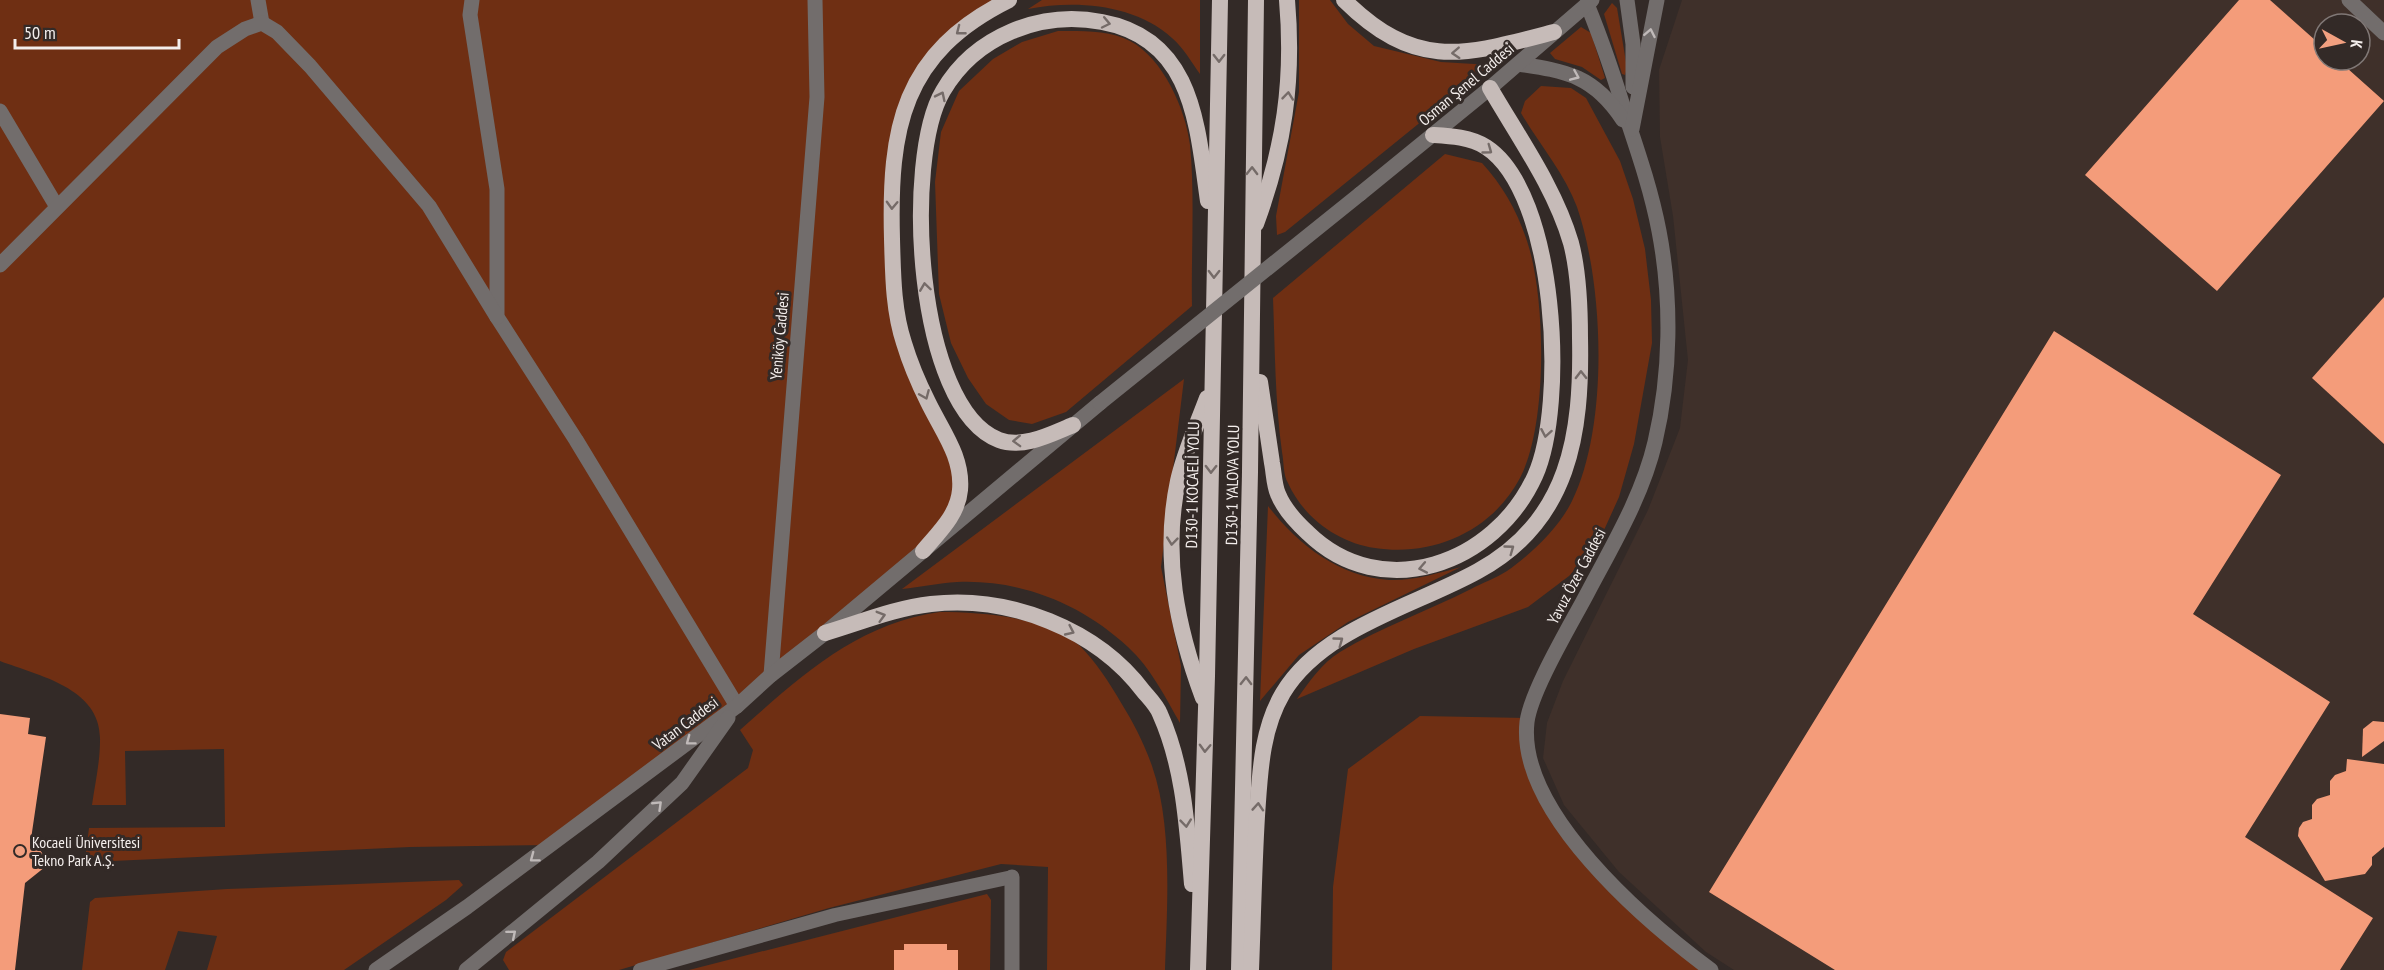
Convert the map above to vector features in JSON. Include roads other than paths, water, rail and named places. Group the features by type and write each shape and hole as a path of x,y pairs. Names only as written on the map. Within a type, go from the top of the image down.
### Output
{"highway":[{"path":"923,551 957,508 960,470 955,452 927,400 903,341 893,282 893,154 904,106 927,63 957,32 1009,0"},
{"name":"D130-1 KOCAELİ YOLU","path":"1198,964 1206,706 1220,0"},
{"name":"D130-1 YALOVA YOLU","path":"1239,970 1253,338 1252,234 1256,0"},
{"path":"1252,234 1270,187 1287,109 1290,79 1287,0"},
{"path":"1344,0 1363,19 1389,36 1418,48 1444,54 1477,52 1554,33"},
{"path":"1073,425 1042,438 1017,443 999,440 980,428 947,377 930,324 923,272 920,174 927,130 942,92 962,66 985,45 1017,28 1052,20 1083,18 1115,24 1149,40 1170,61 1184,83 1192,103 1214,244"},
{"path":"1251,970 1261,768 1266,729 1283,692 1307,663 1354,630 1481,570 1526,537 1554,499 1575,443 1581,385 1580,304 1571,244 1551,192 1490,88"},
{"path":"1253,338 1277,493 1295,521 1321,546 1346,560 1384,572 1424,569 1459,557 1511,515 1535,476 1546,436 1552,389 1549,290 1526,204 1513,179 1497,156 1485,146 1472,141 1433,135"},
{"path":"1206,706 1186,651 1170,567 1178,481 1212,383"},
{"path":"825,633 931,604 990,605 1034,614 1087,639 1130,673 1160,712 1175,757 1186,816 1198,964"}],"street":[{"path":"258,0 261,23"},
{"path":"472,0 470,15 497,189 497,317"},
{"name":"Yeniköy Caddesi","path":"771,675 817,97 815,0"},
{"name":"Yavuz Özer Caddesi","path":"1627,0 1633,53 1631,132"},
{"name":"Yavuz Özer Caddesi","path":"1631,132 1657,0"},
{"path":"2349,0 2384,33"},
{"name":"Osman Şenel Caddesi","path":"737,706 771,675 825,633 1073,425 1433,135 1590,2"},
{"name":"Yavuz Özer Caddesi","path":"1590,2 1653,202 1665,276 1668,320 1665,384 1655,442 1642,483 1615,542 1541,684 1527,718 1526,744 1538,782 1562,824 1588,859 1669,939 1711,970"},
{"path":"0,265 217,46 245,29 261,23 277,32 310,66 429,206 576,440 737,706"},
{"name":"Yavuz Özer Caddesi","path":"1518,64 1563,71 1585,80 1604,95 1631,132"},
{"path":"0,111 57,207"},
{"name":"Vatan Caddesi","path":"475,968 598,862 682,783 737,706"},
{"name":"Vatan Caddesi","path":"376,970 467,907 737,706"},
{"path":"640,970 836,915 1012,877 1012,970"}],"place":[{"name":"Kocaeli Üniversitesi Tekno Park A.Ş.","path":"20,851"}]}
